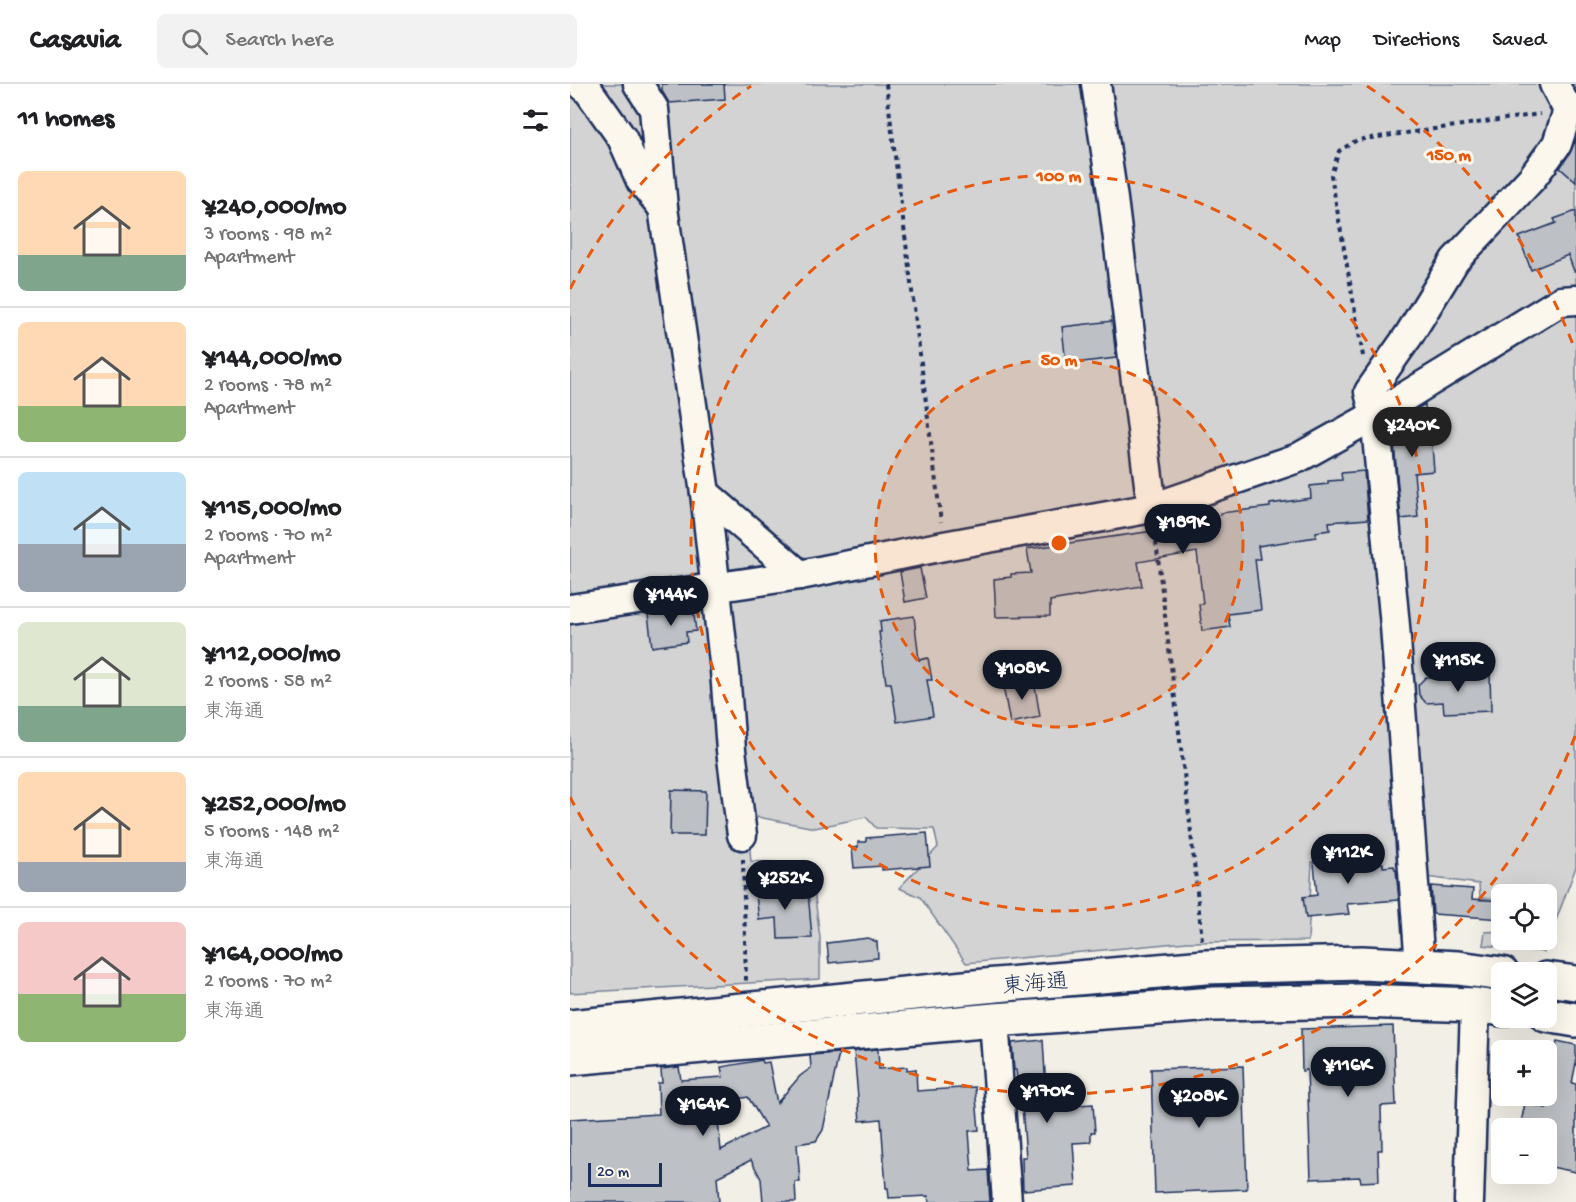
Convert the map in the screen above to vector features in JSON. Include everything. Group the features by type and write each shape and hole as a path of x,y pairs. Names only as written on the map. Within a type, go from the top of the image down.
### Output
{"main road":[{"name":"東海通","path":"570,1027 1204,967 1362,963 1458,968 1491,972"},
{"path":"1557,980 1576,983"},
{"name":"東海通","path":"570,1058 994,1020 1214,1004 1361,1000 1488,1007"},
{"path":"1557,1017 1576,1020"}],"street":[{"path":"581,84 588,90 622,138 641,181 663,208"},
{"path":"638,84 654,109 663,208 705,493 742,835"},
{"path":"1096,84 1152,508"},
{"path":"1420,966 1395,626 1372,404 1409,335 1455,260 1532,178 1557,144 1572,109 1554,84"},
{"path":"571,601 715,588 801,575 1152,508 1298,458 1372,404 1561,301 1576,300"},
{"path":"705,493 801,575"},
{"path":"1469,1202 1488,1007"},
{"path":"994,1020 1008,1202"}],"path":[{"path":"886,84 944,546"},
{"path":"1372,404 1331,175 1339,151 1357,140 1572,109"},
{"path":"1152,508 1190,823 1204,967"},
{"path":"742,835 747,1009"}],"shaded area":[{"path":"570,84 1576,84 1576,867 1557,917 1557,884 1491,884 1491,899 1480,898 1479,884 1312,862 1308,941 1187,942 966,963 920,897 899,888 938,847 934,829 876,828 866,817 815,828 758,817 748,828 751,861 811,865 820,938 820,979 570,993"},
{"path":"1485,932 1491,932 1491,946 1483,945"}],"building":[{"path":"662,84 724,84 725,99 669,103 662,91"},
{"path":"1576,139 1576,182 1560,168"},
{"path":"1576,211 1576,271 1568,255 1531,270 1519,237 1556,223 1554,219"},
{"path":"1112,321 1116,358 1066,364 1062,327"},
{"path":"1425,404 1427,432 1431,432 1434,471 1414,473 1418,517 1401,519 1393,433 1399,432 1398,420"},
{"path":"1364,471 1368,519 1329,522 1330,530 1316,532 1316,537 1258,546 1260,559 1255,559 1261,610 1228,614 1230,627 1202,631 1199,604 1203,604 1197,552 1138,562 1142,586 1050,601 1050,616 996,617 994,579 1011,577 1011,574 1031,573 1027,549 1160,530 1160,525 1311,498 1310,486 1342,480 1341,473"},
{"path":"920,568 926,598 905,602 900,572"},
{"path":"693,608 696,631 686,632 687,642 652,647 648,614"},
{"path":"914,616 919,660 928,658 932,680 927,680 933,716 897,722 891,683 886,683 879,632 881,632 880,621"},
{"path":"1490,675 1491,711 1444,713 1443,702 1426,703 1419,695 1418,685 1426,677"},
{"path":"1034,680 1040,717 1010,723 1003,686"},
{"path":"671,790 706,791 705,835 670,835"},
{"path":"927,833 930,866 882,870 882,866 854,868 852,848 858,847 858,842 866,842 866,838"},
{"path":"1340,850 1341,857 1346,857 1347,865 1383,863 1383,867 1394,866 1399,900 1347,904 1349,914 1306,918 1303,897 1317,895 1313,853"},
{"path":"785,883 786,894 808,892 812,938 778,939 777,918 759,920 755,886"},
{"path":"1431,886 1473,889 1472,899 1491,900 1491,918 1433,914"},
{"path":"868,938 877,942 878,958 829,963 827,943"},
{"path":"1393,1026 1396,1105 1381,1106 1382,1150 1378,1150 1379,1181 1361,1182 1360,1177 1311,1179 1307,1070 1302,1071 1301,1029"},
{"path":"1043,1040 1047,1107 1093,1104 1095,1132 1091,1132 1091,1142 1073,1143 1076,1186 1023,1190 1022,1157 1026,1157 1022,1106 1020,1107 1016,1070 1014,1070 1012,1043"},
{"path":"1557,1041 1576,1045 1576,1063 1572,1083 1576,1084 1576,1172 1557,1168 1557,1118 1522,1118 1524,1106 1546,1108 1546,1106 1557,1106"},
{"path":"878,1049 879,1069 907,1067 907,1070 916,1069 917,1091 975,1087 979,1130 969,1131 972,1171 988,1170 990,1202 929,1202 928,1196 889,1198 888,1188 886,1188 881,1119 860,1121 854,1051"},
{"path":"839,1053 823,1130 816,1141 797,1144 800,1182 795,1182 796,1202 763,1202 761,1179 751,1160 717,1177 719,1202 570,1202 570,1119 659,1114 658,1083 662,1083 661,1069 679,1067 681,1080 723,1077 721,1067 762,1060 763,1063 769,1062 777,1103 800,1076 811,1068 810,1055","holes":["748,1097 766,1127 721,1150 716,1103"]},
{"path":"1243,1066 1247,1189 1155,1193 1151,1069"}]}
